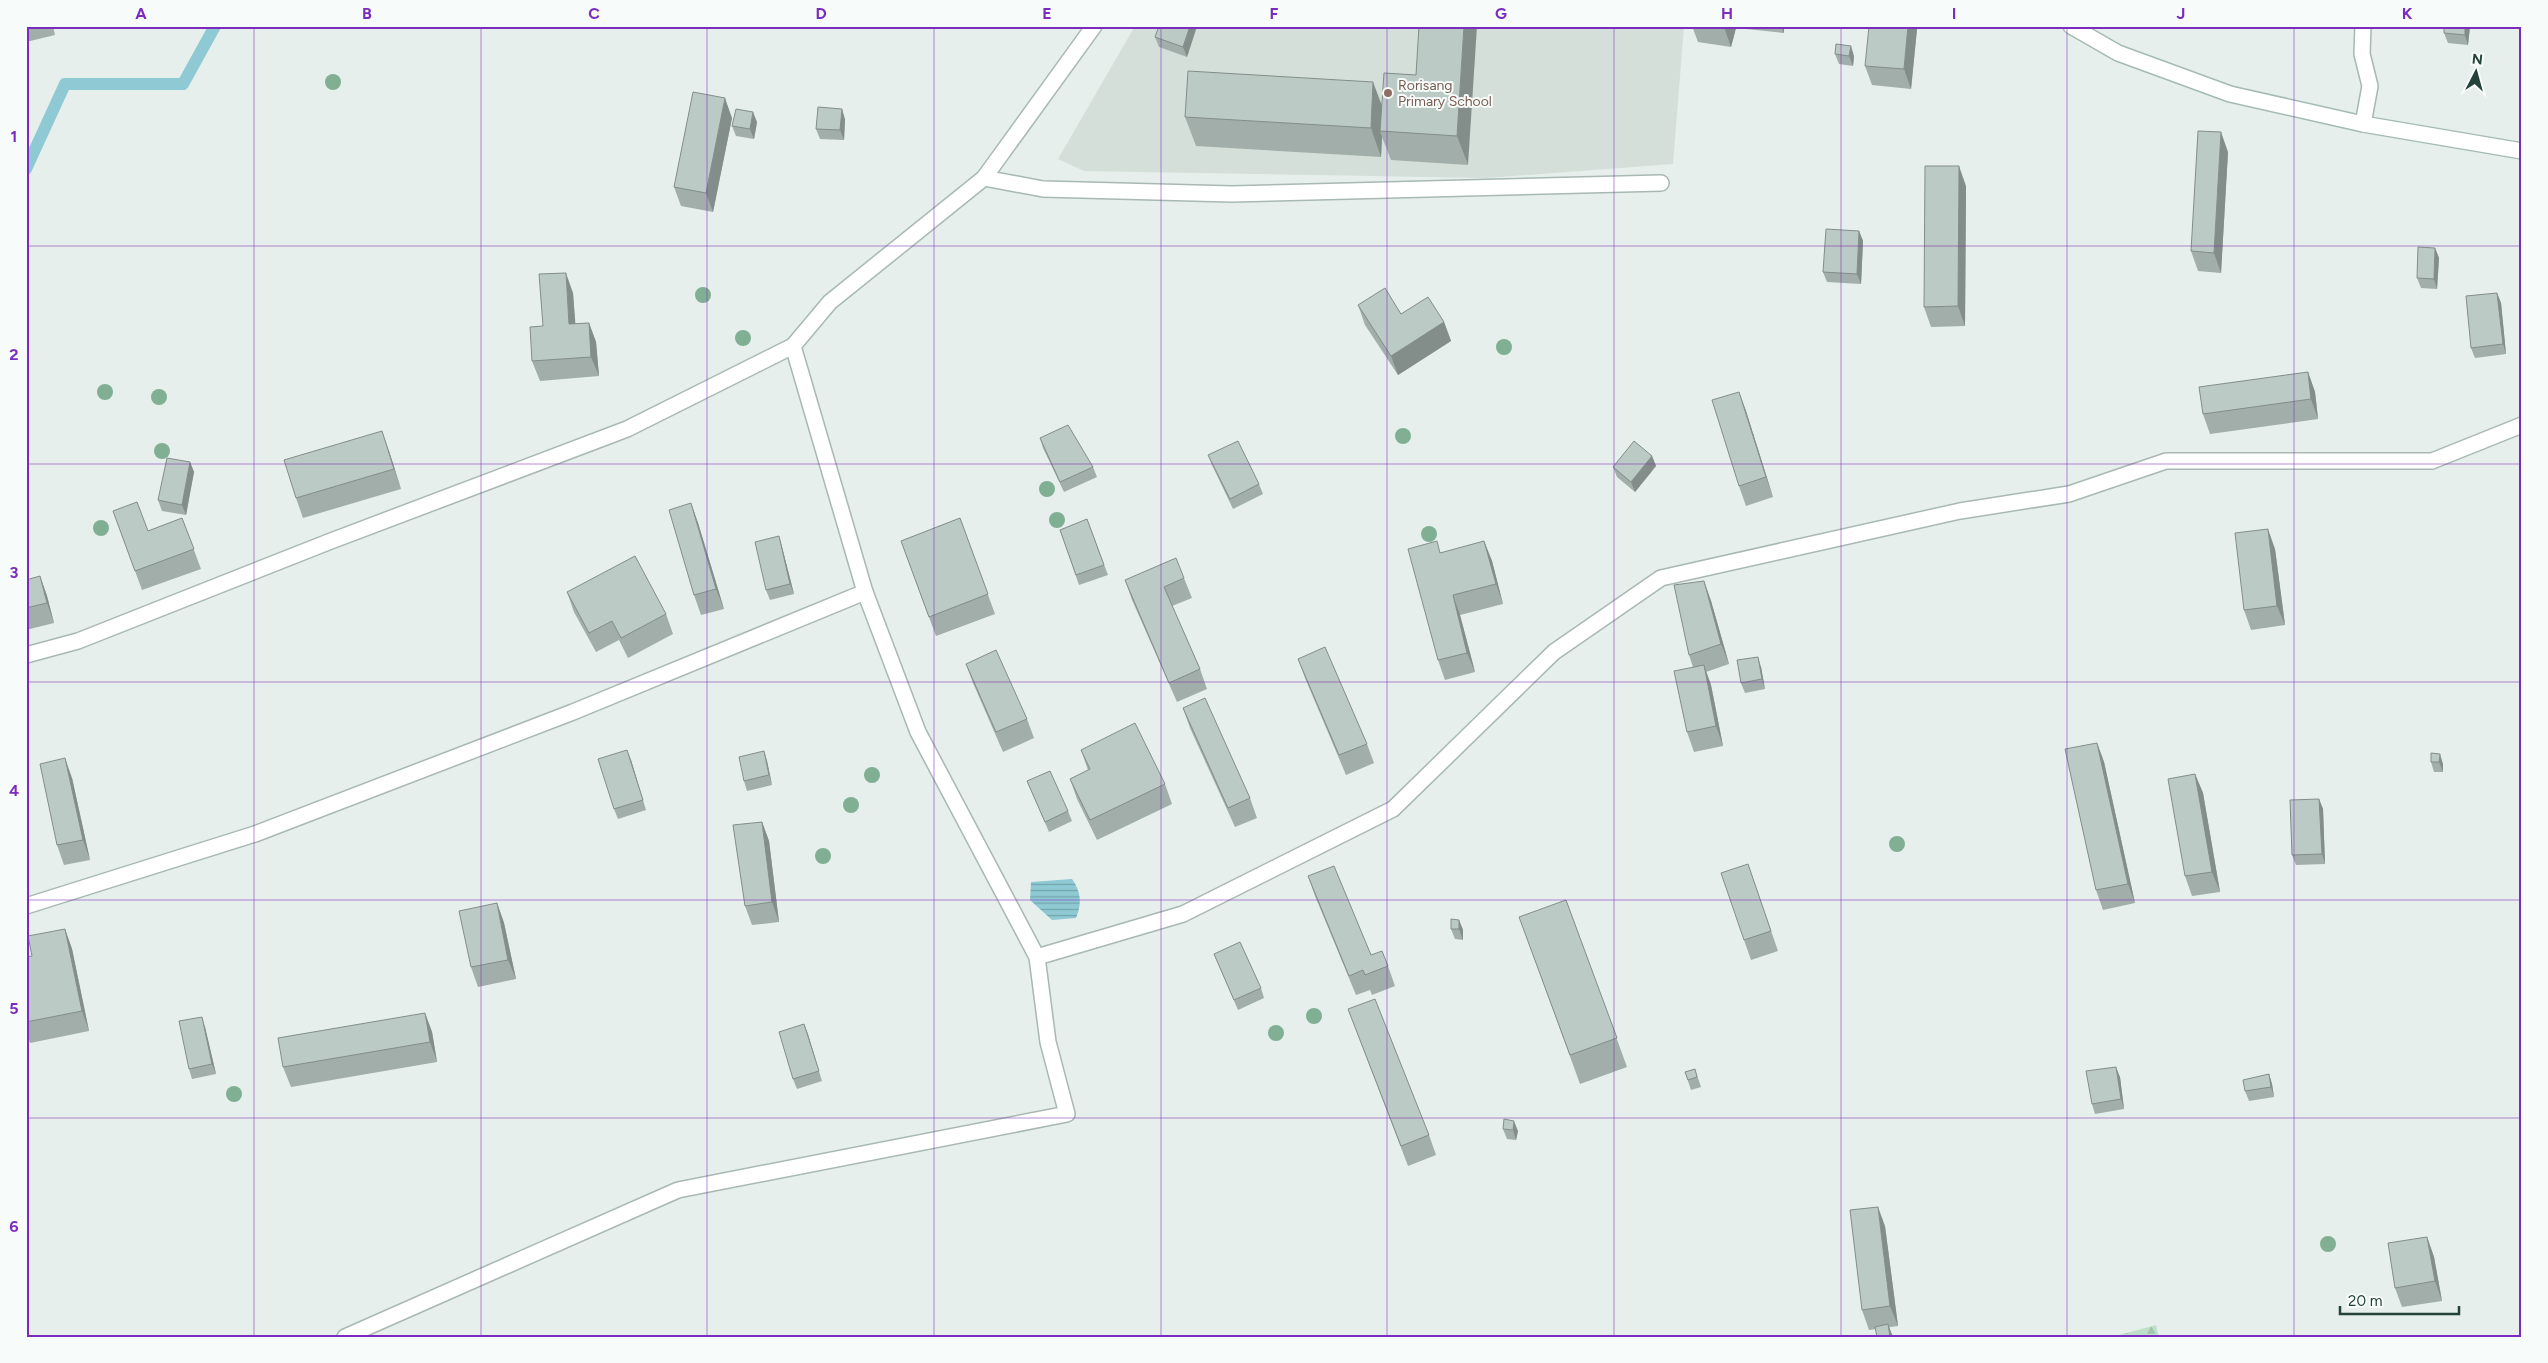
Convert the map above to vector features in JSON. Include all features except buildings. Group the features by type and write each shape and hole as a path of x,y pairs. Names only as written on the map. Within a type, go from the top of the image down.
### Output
{"street":[{"path":"26,655 78,641 330,541 627,428 794,346 830,302 984,178 1094,26"},
{"path":"2071,26 2118,53 2230,94 2363,124 2522,151"},
{"path":"2363,26 2362,54 2370,86 2363,124"},
{"path":"984,178 1043,189 1232,194 1661,183"},
{"path":"346,1337 678,1190 1067,1114 1048,1042 1037,956 918,732 865,592 794,346"},
{"path":"1037,956 1183,914 1393,809 1554,652 1661,578 1960,511 2069,494 2166,461 2432,462 2522,425"},
{"path":"26,906 255,834 573,712 865,592"}],"shaded area":[{"name":"Rorisang Primary School","path":"1135,26 1684,26 1673,164 1487,178 1084,171 1058,159"}],"green space":[{"path":"2156,1325 2159,1337 2112,1337"}],"water":[{"path":"1072,879 1080,898 1076,918 1052,920 1030,900 1031,882"}],"waterway":[{"path":"26,169 65,84 183,84 215,26"}],"place":[{"name":"Rorisang Primary School","path":"1388,93"}]}
